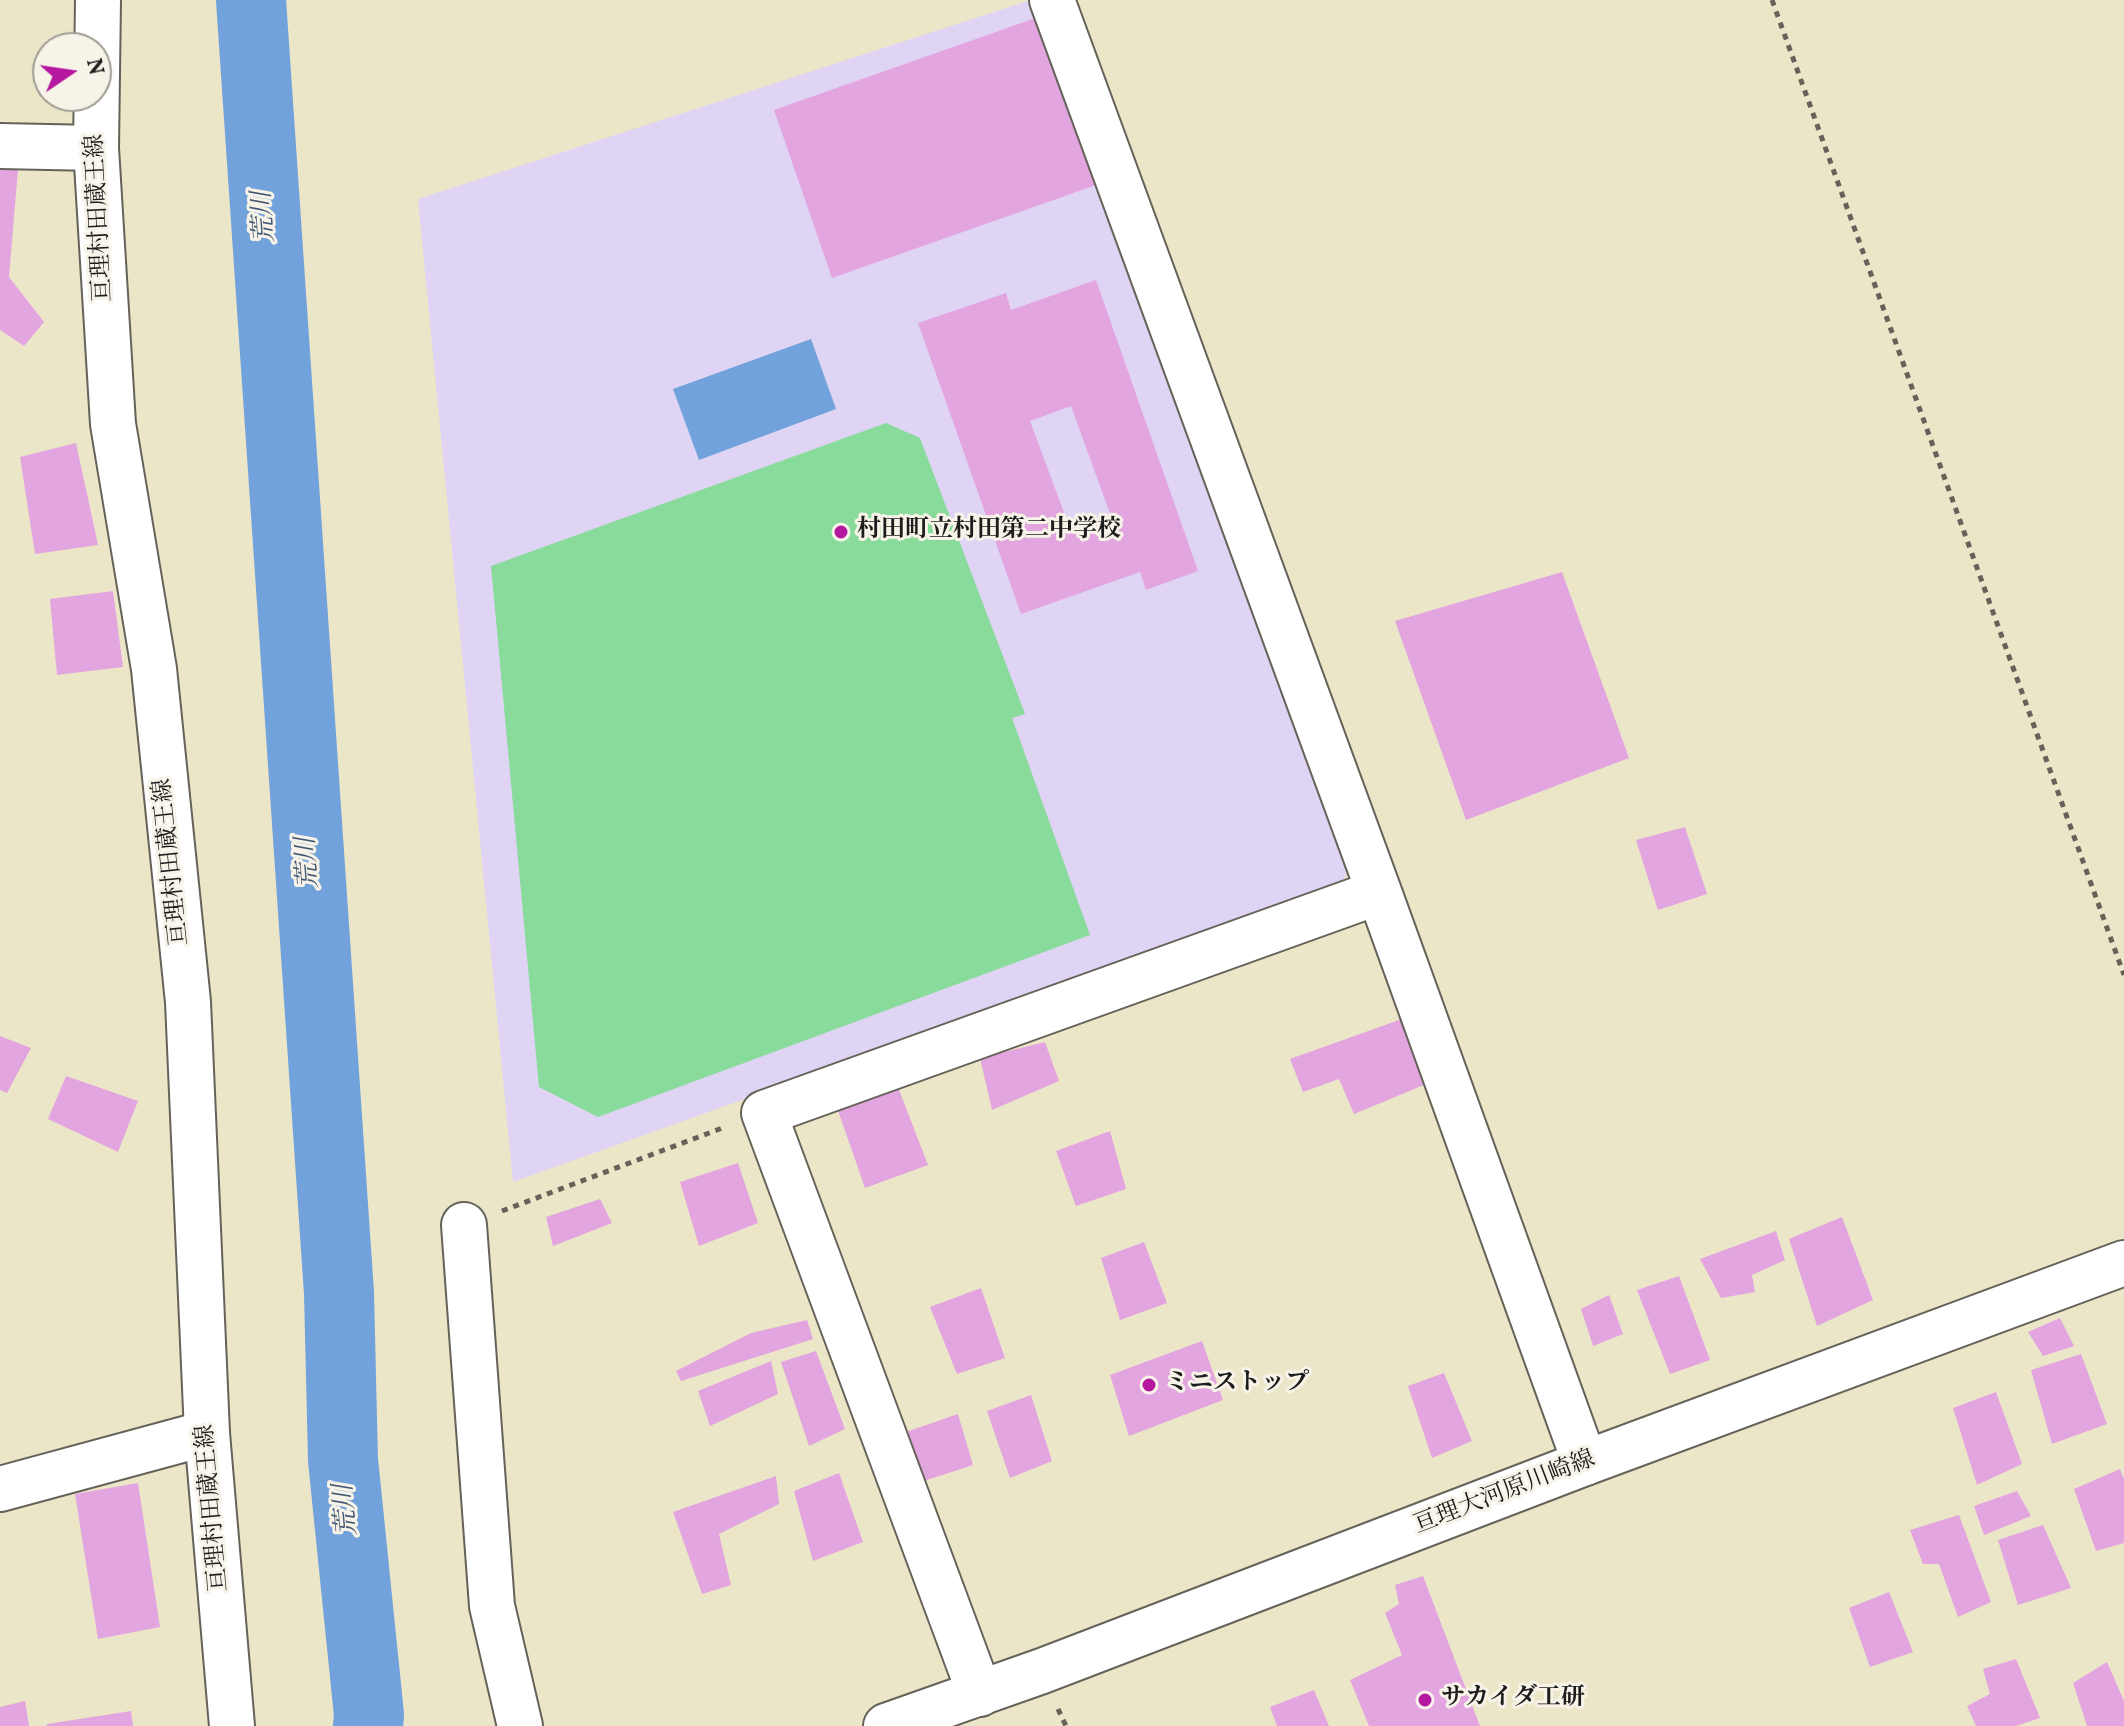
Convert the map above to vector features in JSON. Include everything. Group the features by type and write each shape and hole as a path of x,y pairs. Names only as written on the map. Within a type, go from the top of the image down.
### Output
{"street":[{"name":"亘理村田蔵王線","path":"98,0 96,148 113,424 154,669 188,1002 207,1433 232,1726"},
{"path":"1052,0 1585,1463"},
{"path":"0,146 96,148"},
{"path":"980,1694 764,1113 1379,892"},
{"path":"464,1225 492,1606 520,1726"},
{"name":"亘理大河原川崎線","path":"886,1726 980,1694 1585,1463 2124,1263"},
{"path":"0,1489 207,1433"}],"path":[{"path":"1772,0 2124,975"},
{"path":"464,1225 764,1113"}],"shaded area":[{"name":"村田町立村田第二中学校","path":"1031,0 1351,865 1340,886 513,1182 418,199"}],"green space":[{"path":"886,423 920,438 1025,714 1012,718 1090,935 598,1117 539,1087 491,566"}],"water":[{"path":"811,339 836,409 699,460 673,389"}],"building":[{"path":"1044,15 1102,183 832,278 774,110"},
{"path":"0,169 18,169 9,277 44,322 24,346 0,330"},
{"path":"1096,280 1198,571 1146,590 1140,572 1021,614 918,323 1006,293 1011,310","holes":["1071,406 1112,519 1072,534 1030,421"]},
{"path":"76,443 98,545 35,554 20,457"},
{"path":"1562,572 1629,758 1466,820 1395,621"},
{"path":"113,591 123,667 57,675 50,599"},
{"path":"1685,827 1707,894 1658,910 1636,840"},
{"path":"1413,1015 1419,1035 1410,1045 1424,1085 1354,1114 1339,1079 1303,1092 1290,1059"},
{"path":"0,1036 31,1048 7,1093 0,1090"},
{"path":"1045,1042 1059,1081 992,1110 980,1058"},
{"path":"66,1076 138,1101 118,1152 48,1119"},
{"path":"896,1082 928,1165 865,1188 836,1105"},
{"path":"1110,1131 1126,1189 1076,1206 1056,1151"},
{"path":"738,1163 758,1223 699,1246 680,1182"},
{"path":"600,1199 612,1223 553,1246 546,1217"},
{"path":"1842,1217 1873,1300 1817,1326 1789,1239"},
{"path":"1776,1231 1785,1260 1752,1275 1755,1292 1721,1298 1700,1259"},
{"path":"1144,1242 1167,1303 1120,1320 1101,1258"},
{"path":"1679,1276 1710,1360 1670,1374 1637,1290"},
{"path":"981,1288 1005,1358 957,1374 930,1307"},
{"path":"1609,1295 1623,1334 1593,1346 1581,1309"},
{"path":"2060,1318 2074,1346 2043,1356 2028,1332"},
{"path":"807,1320 813,1339 681,1381 676,1371 751,1333"},
{"path":"1202,1341 1223,1400 1129,1436 1110,1375"},
{"path":"816,1351 845,1429 809,1446 781,1362"},
{"path":"2081,1354 2107,1424 2052,1444 2031,1370"},
{"path":"771,1361 778,1394 710,1426 698,1391"},
{"path":"1444,1373 1472,1441 1432,1458 1408,1386"},
{"path":"1996,1392 2022,1464 1977,1485 1953,1408"},
{"path":"1031,1395 1052,1461 1010,1478 987,1411"},
{"path":"958,1414 973,1465 924,1481 906,1432"},
{"path":"2120,1469 2124,1479 2124,1543 2096,1551 2074,1489"},
{"path":"839,1473 863,1542 813,1561 794,1491"},
{"path":"776,1476 779,1504 719,1534 731,1585 702,1594 673,1512"},
{"path":"138,1483 160,1627 98,1639 75,1494"},
{"path":"2017,1491 2031,1516 1984,1535 1974,1506"},
{"path":"1959,1515 1991,1602 1958,1617 1939,1564 1923,1564 1910,1530"},
{"path":"2043,1525 2071,1588 2018,1605 1998,1540"},
{"path":"1423,1576 1480,1726 1369,1726 1350,1680 1402,1655 1385,1613 1399,1604 1395,1585"},
{"path":"1889,1592 1913,1652 1870,1667 1849,1608"},
{"path":"2016,1659 2040,1718 2016,1726 1976,1726 1967,1706 1990,1694 1983,1669"},
{"path":"2107,1662 2124,1701 2124,1726 2087,1726 2073,1683"},
{"path":"1314,1690 1329,1726 1277,1726 1270,1707"},
{"path":"25,1701 29,1726 0,1726 0,1707"},
{"path":"131,1711 133,1726 47,1726 47,1724"}],"waterway":[{"name":"荒川","path":"251,0 339,1293 343,1460 368,1726"}],"place":[{"name":"村田町立村田第二中学校","path":"841,532"},
{"name":"ミニストップ","path":"1149,1385"},
{"name":"サカイダ工研","path":"1425,1700"}]}
